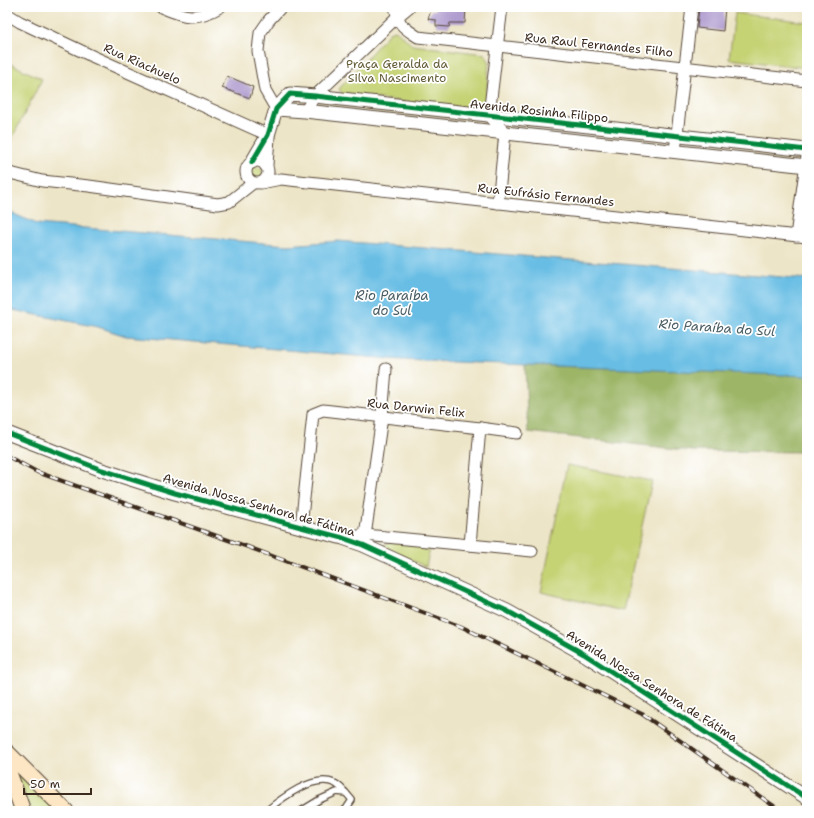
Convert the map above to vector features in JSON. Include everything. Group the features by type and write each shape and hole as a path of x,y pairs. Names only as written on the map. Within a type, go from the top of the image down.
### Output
{"main road":[{"path":"7,752 66,811"},
{"path":"7,767 23,811"}],"street":[{"path":"161,7 177,14 194,17 211,12 220,7"},
{"path":"7,172 42,181 218,204 229,202 253,176 276,109 265,90 258,51 260,33 281,7"},
{"path":"305,111 315,96 396,12 409,7"},
{"path":"498,203 505,133 489,115 502,7"},
{"path":"675,151 692,7"},
{"name":"Rua Raul Fernandes Filho","path":"396,12 402,26 418,37 807,81"},
{"name":"Rua Riachuelo","path":"7,14 20,22 94,57 268,135"},
{"name":"Avenida Rosinha Filippo","path":"276,109 290,94 807,150"},
{"name":"Avenida Rosinha Filippo","path":"276,109 675,151 807,162"},
{"path":"253,176 267,179 268,135"},
{"path":"253,176 258,161 261,161 281,179"},
{"path":"802,237 807,162"},
{"path":"253,176 281,179"},
{"name":"Rua Eufrásio Fernandes","path":"281,179 802,237"},
{"path":"386,369 382,417 364,540 470,545 532,551"},
{"name":"Rua Darwin Felix","path":"301,528 313,414 322,410 517,433"},
{"path":"470,545 480,428"},
{"name":"Avenida Nossa Senhora de Fátima","path":"7,433 102,470 175,493 301,528 343,538 364,540 507,611 584,654 807,798"}],"lane":[{"path":"266,811 308,784 321,780 335,783 352,800 343,811"},
{"path":"301,811 319,800 337,792 346,793"}],"green space":[{"path":"735,13 807,22 807,68 729,59"},
{"name":"Praça Geralda da Silva Nascimento","path":"396,30 412,45 485,54 489,61 486,102 479,110 343,95 339,89 391,31"},
{"path":"7,62 42,79 7,148"},
{"path":"259,167 262,168 262,178 255,179 252,178 251,171 252,168"},
{"path":"525,365 807,374 807,452 693,451 528,432"},
{"path":"567,465 652,481 623,611 541,592"},
{"path":"392,541 430,548 426,567 382,546"},
{"path":"14,773 21,777 61,811 32,811"}],"water":[{"name":"Rio Paraíba do Sul","path":"7,211 37,224 288,245 338,241 807,279 807,376 402,360 126,336 98,327 7,309"}],"building":[{"path":"436,7 466,7 465,23 450,23 449,27 436,26 436,20 428,19 431,10 435,10"},
{"path":"699,7 725,7 723,31 697,28"},
{"path":"227,76 253,87 250,98 222,88"}],"railway":[{"path":"7,456 37,472 248,547 460,626 642,714 781,811"}],"cycle path":[{"path":"252,162 268,135 276,109 290,94 807,150"},
{"path":"7,433 102,470 175,493 343,538 363,545 507,611 584,654 807,798"}]}
